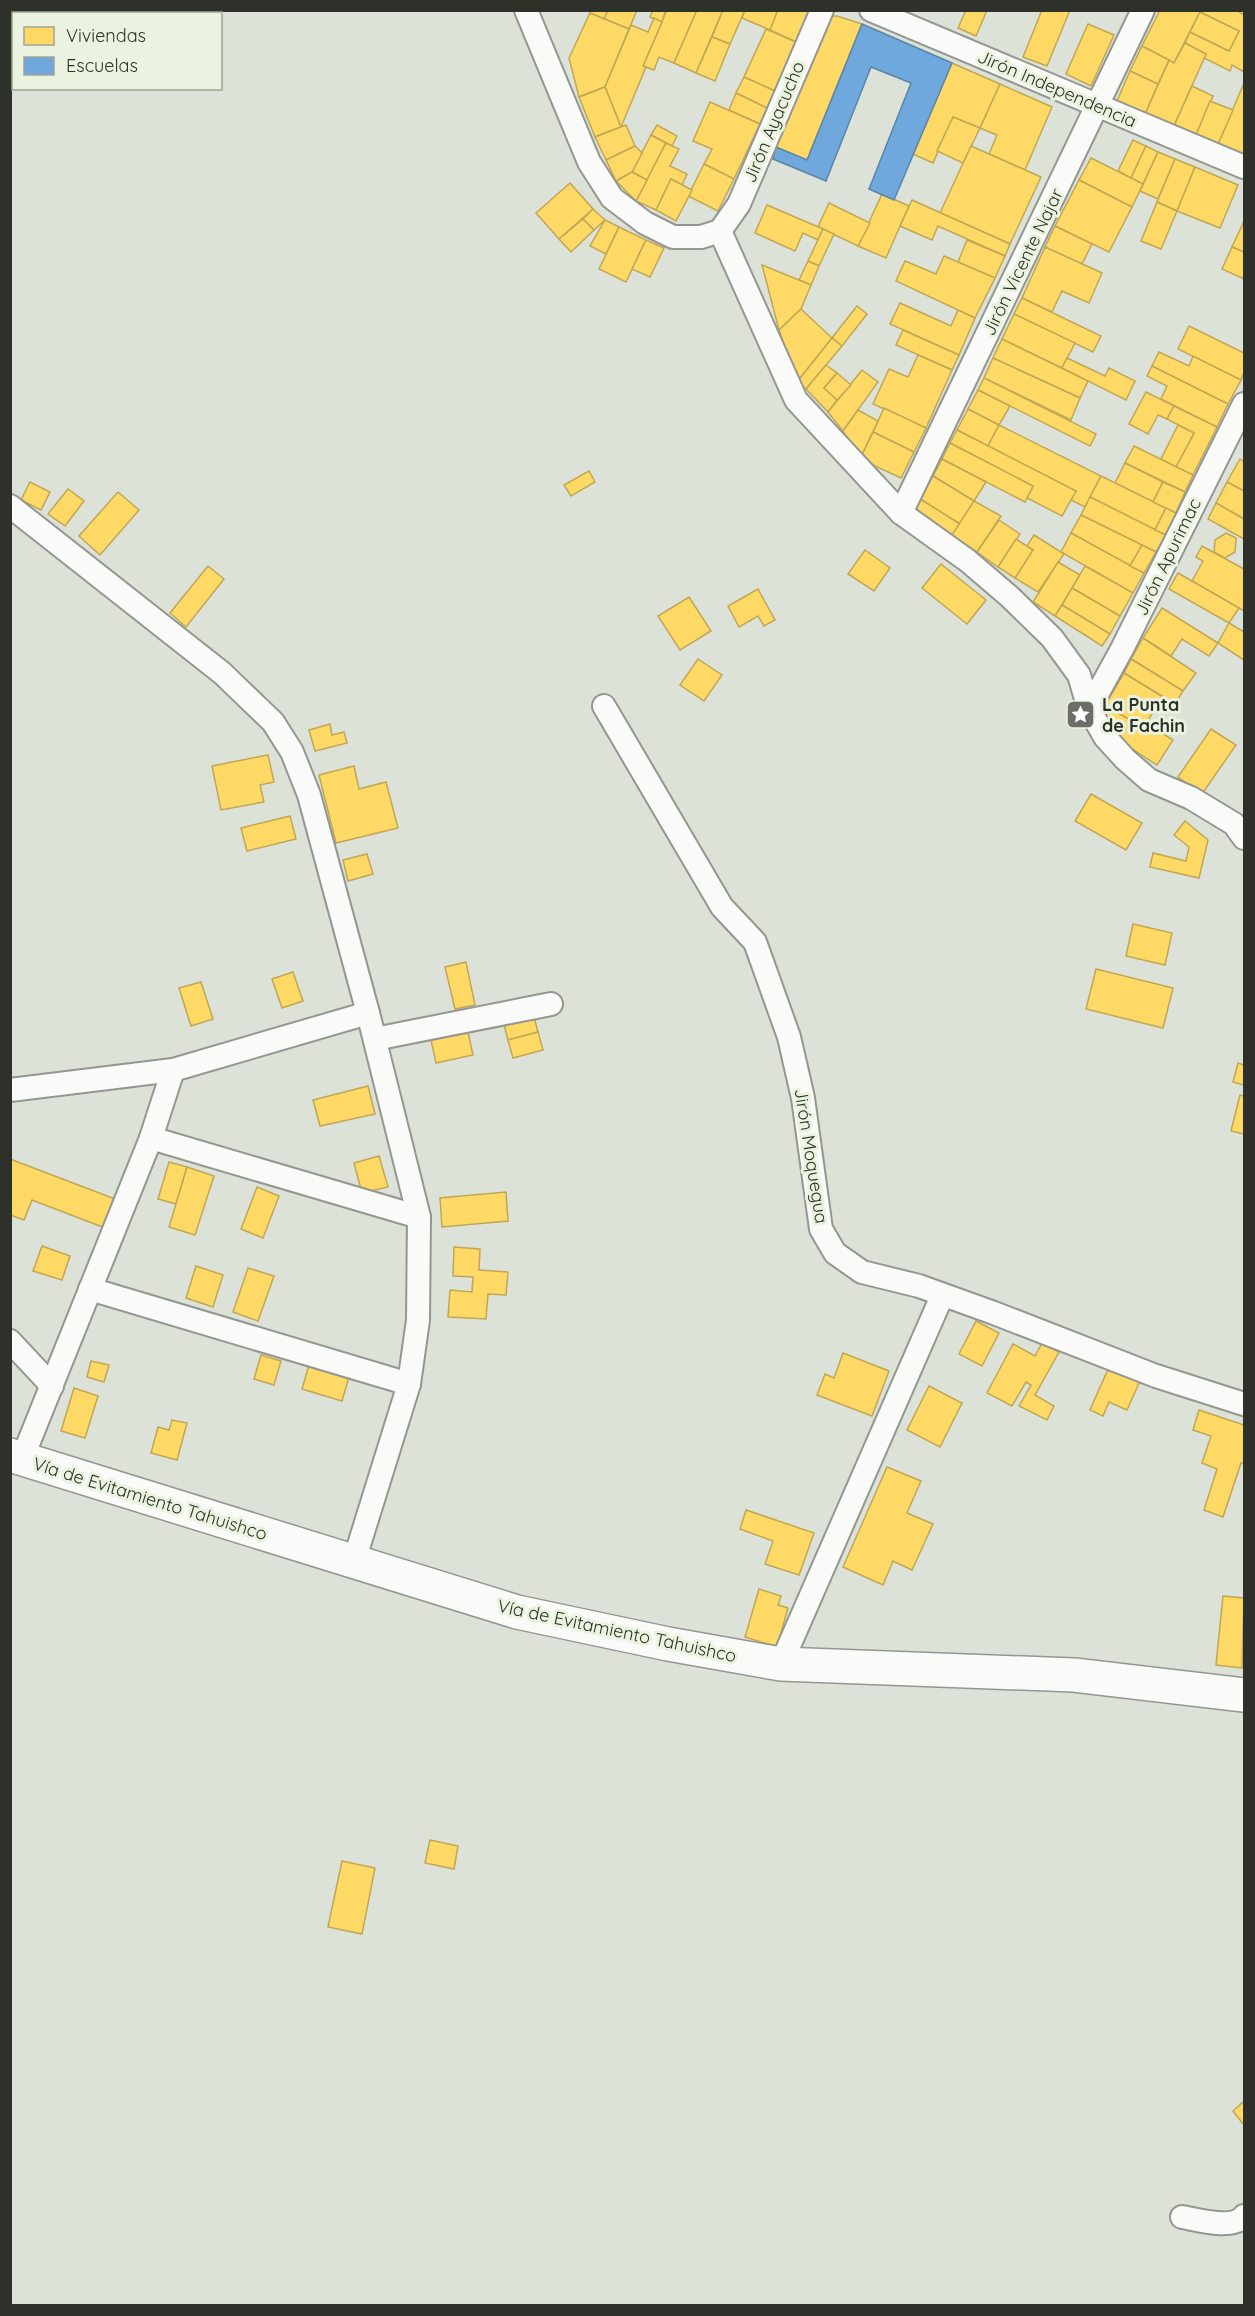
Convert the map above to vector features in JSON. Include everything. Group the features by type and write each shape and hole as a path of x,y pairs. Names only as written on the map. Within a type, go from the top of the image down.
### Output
{"main road":[{"name":"Vía de Evitamiento Tahuishco","path":"16,1457 517,1612 668,1644 781,1664 1074,1675 1245,1695"}],"street":[{"path":"526,10 589,162 612,198 645,223 673,237 701,237 720,231 796,400 901,513 968,561 1010,597 1052,638 1079,675 1089,709 1104,737 1125,759 1149,780 1191,798 1234,824 1245,838"},
{"name":"Jirón Ayacucho","path":"720,231 740,204 822,10"},
{"name":"Jirón Independencia","path":"871,10 1245,168"},
{"name":"Jirón Vicente Najar","path":"901,513 1143,10"},
{"name":"Jirón Apurimac","path":"1089,709 1122,650 1245,404"},
{"path":"10,506 222,673 273,722 292,752 309,795 375,1039 419,1217 418,1320 408,1384 354,1561"},
{"name":"Jirón Moquegua","path":"604,706 722,907 755,942 789,1037 803,1098 821,1229 834,1253 862,1272 919,1286 1156,1376 1245,1404"},
{"path":"375,1039 551,1004"},
{"path":"10,1090 173,1070 368,1013"},
{"path":"16,1457 51,1386 151,1138 173,1070"},
{"path":"151,1138 419,1217"},
{"path":"90,1289 408,1384"},
{"path":"781,1664 942,1296"},
{"path":"10,1341 51,1386"},
{"path":"1182,2217 1224,2224 1242,2220 1245,2216"}],"building: Viviendas":[{"path":"591,10 608,10 604,19 590,13"},
{"path":"608,10 637,10 629,29 604,19"},
{"path":"653,10 666,10 662,22 650,17"},
{"path":"667,10 697,10 674,63 659,57 654,70 643,66"},
{"path":"697,10 723,10 696,73 674,63"},
{"path":"723,10 745,10 730,44 712,37"},
{"path":"745,10 778,10 770,30 742,18"},
{"path":"778,10 810,10 796,42 770,30"},
{"path":"966,10 987,10 976,36 958,28"},
{"path":"1042,10 1070,10 1047,66 1023,57"},
{"path":"1160,10 1201,10 1174,63 1142,46"},
{"path":"1201,10 1236,10 1244,15 1244,72 1232,65 1230,71 1204,58 1206,54 1185,43 1190,32 1229,51 1239,31 1200,12"},
{"path":"1200,12 1239,31 1229,51 1190,32"},
{"path":"590,13 629,29 605,87 579,97 569,58"},
{"path":"830,16 862,24 807,160 776,147"},
{"path":"654,18 662,22 621,127 605,87 631,25 648,32"},
{"path":"1088,24 1114,35 1091,86 1066,74"},
{"path":"766,29 796,42 775,91 744,77"},
{"path":"712,37 730,44 715,81 696,73"},
{"path":"1185,43 1206,54 1174,126 1145,114 1169,60 1174,63"},
{"path":"1142,46 1169,60 1158,84 1130,71"},
{"path":"952,63 1000,84 980,128 953,117 933,163 913,154"},
{"path":"1130,71 1158,84 1145,114 1117,101"},
{"path":"744,77 775,91 767,108 736,93"},
{"path":"1244,83 1244,156 1218,144"},
{"path":"1000,84 1052,107 1025,170 989,154 997,135 980,128"},
{"path":"1192,86 1213,96 1196,135 1174,126"},
{"path":"605,87 621,127 595,137 579,97"},
{"path":"736,93 767,108 760,124 729,110"},
{"path":"1210,101 1233,110 1218,144 1196,135"},
{"path":"710,102 760,124 734,179 704,164 712,149 693,141"},
{"path":"953,117 980,128 963,163 937,151"},
{"path":"626,125 635,146 606,160 595,137"},
{"path":"657,125 677,136 672,146 651,135"},
{"path":"651,135 666,143 647,180 632,172"},
{"path":"1133,140 1146,146 1131,178 1118,171"},
{"path":"666,143 679,149 670,166 687,174 682,185 671,179 656,210 636,201"},
{"path":"635,146 642,153 632,172 616,181 606,160"},
{"path":"971,146 1041,177 1010,244 940,213"},
{"path":"1146,146 1158,152 1143,184 1131,178"},
{"path":"1158,152 1175,159 1158,199 1140,191"},
{"path":"1091,158 1143,184 1132,207 1079,180"},
{"path":"1175,159 1195,167 1177,211 1157,202"},
{"path":"704,164 734,179 718,211 688,196"},
{"path":"1195,167 1238,185 1220,228 1177,211"},
{"path":"632,172 647,180 636,201 616,181"},
{"path":"671,179 692,190 676,221 656,210"},
{"path":"1079,180 1132,207 1109,252 1055,226"},
{"path":"570,183 593,209 559,239 536,213"},
{"path":"882,194 909,206 886,258 858,246"},
{"path":"912,200 1010,244 1005,256 938,226 932,240 900,226"},
{"path":"1157,202 1177,211 1161,249 1141,241"},
{"path":"829,203 870,223 858,246 818,227"},
{"path":"767,205 823,229 818,240 803,233 795,251 755,233"},
{"path":"593,209 605,220 594,230 583,219"},
{"path":"583,219 594,230 571,252 559,239"},
{"path":"605,220 619,227 606,254 590,246"},
{"path":"1244,221 1244,252 1232,247"},
{"path":"1055,226 1092,244 1082,264 1045,247"},
{"path":"619,227 646,240 626,282 599,269"},
{"path":"823,229 834,234 819,266 808,261"},
{"path":"646,240 664,248 650,277 632,269"},
{"path":"967,240 1005,256 995,278 958,262"},
{"path":"1045,247 1102,273 1089,303 1062,291 1052,312 1022,298"},
{"path":"1232,247 1244,252 1244,279 1222,269"},
{"path":"944,256 995,278 975,318 896,281 905,261 936,274"},
{"path":"808,261 819,266 811,285 799,280"},
{"path":"762,265 811,285 801,309 779,330"},
{"path":"1022,298 1101,336 1093,352 1014,314"},
{"path":"900,303 951,326 958,310 975,318 959,355 890,324"},
{"path":"857,306 867,314 842,346 832,338"},
{"path":"801,309 832,338 797,382 779,330"},
{"path":"1014,314 1075,343 1062,368 1002,339"},
{"path":"1189,326 1244,353 1244,372 1241,380 1178,349"},
{"path":"903,330 959,355 952,370 896,345"},
{"path":"832,338 842,346 806,389 797,382"},
{"path":"1002,339 1088,381 1080,398 993,358"},
{"path":"1159,352 1189,366 1193,356 1241,380 1228,404 1152,366"},
{"path":"918,355 952,370 926,428 873,404 889,369 908,377"},
{"path":"993,358 1080,398 1071,420 984,378"},
{"path":"1067,358 1105,376 1109,368 1135,381 1126,400 1062,368"},
{"path":"826,365 837,373 824,388 837,400 828,412 806,389"},
{"path":"1152,366 1228,404 1217,427 1161,399 1167,386 1147,376"},
{"path":"862,370 878,382 843,431 828,412"},
{"path":"837,373 851,385 837,400 824,388"},
{"path":"984,378 1096,434 1090,446 978,390"},
{"path":"978,390 1010,406 999,425 968,409"},
{"path":"1146,392 1174,406 1167,419 1158,415 1148,434 1129,424"},
{"path":"1174,406 1217,427 1193,475 1176,467 1194,433 1167,419"},
{"path":"884,408 926,428 914,452 873,432"},
{"path":"968,409 999,425 988,446 957,430"},
{"path":"858,410 878,421 860,459 843,431"},
{"path":"999,425 1101,476 1085,507 1071,500 1076,491 988,446"},
{"path":"1178,425 1194,433 1176,467 1161,459"},
{"path":"957,430 1076,491 1062,516 1027,498 1033,486 950,443"},
{"path":"873,432 914,452 901,478 860,459"},
{"path":"950,443 1033,486 1025,502 942,459"},
{"path":"1134,446 1193,475 1185,492 1125,463"},
{"path":"942,459 986,482 974,501 933,476"},
{"path":"1240,459 1244,462 1244,491 1227,482"},
{"path":"1125,463 1163,482 1153,502 1115,483"},
{"path":"589,471 595,482 571,496 564,485"},
{"path":"933,476 974,501 960,524 920,499"},
{"path":"1101,476 1166,508 1155,530 1090,497"},
{"path":"30,482 50,492 41,510 21,500"},
{"path":"1163,482 1185,492 1176,513 1153,502"},
{"path":"1227,482 1244,491 1244,519 1216,503"},
{"path":"68,489 84,501 65,526 48,514"},
{"path":"118,492 139,510 100,555 79,536"},
{"path":"1090,497 1166,535 1156,552 1081,515"},
{"path":"920,499 960,524 952,535 914,511"},
{"path":"974,501 1001,516 977,552 952,535"},
{"path":"1216,503 1244,519 1244,539 1208,519"},
{"path":"1166,508 1176,513 1166,535 1155,530"},
{"path":"1081,515 1142,545 1130,566 1071,533"},
{"path":"999,520 1020,534 998,567 977,552"},
{"path":"1071,533 1144,573 1133,593 1061,552"},
{"path":"1226,533 1236,538 1235,552 1225,558 1214,552 1215,540"},
{"path":"1034,535 1064,554 1038,592 1015,578 1033,550 1027,546"},
{"path":"1016,539 1033,550 1015,578 998,567"},
{"path":"1142,545 1156,552 1144,573 1130,566"},
{"path":"1202,546 1244,569 1244,611 1192,581 1203,561 1196,557"},
{"path":"865,550 890,568 874,591 848,574"},
{"path":"1058,562 1080,575 1055,616 1033,602"},
{"path":"941,564 986,600 967,624 922,588"},
{"path":"208,566 224,579 186,627 170,613"},
{"path":"1085,566 1133,593 1120,616 1072,588"},
{"path":"1178,573 1239,608 1229,623 1169,589"},
{"path":"1072,588 1120,616 1110,634 1062,605"},
{"path":"758,589 775,620 764,626 758,616 739,627 728,606"},
{"path":"689,597 711,631 680,650 658,616"},
{"path":"1062,605 1110,634 1102,646 1055,616"},
{"path":"1162,608 1218,643 1209,656 1182,639 1171,656 1143,638"},
{"path":"1229,623 1244,632 1244,660 1218,643"},
{"path":"1143,638 1196,673 1183,691 1131,659"},
{"path":"698,659 722,675 704,701 680,685"},
{"path":"1131,659 1183,691 1175,704 1124,673"},
{"path":"1124,673 1163,697 1143,728 1105,705"},
{"path":"1105,705 1143,728 1146,723 1173,740 1157,765 1112,736 1101,712"},
{"path":"330,724 332,735 344,732 347,743 315,751 309,730"},
{"path":"1211,729 1236,745 1202,794 1178,777"},
{"path":"268,755 274,782 260,785 264,802 221,810 212,766"},
{"path":"354,766 359,789 386,782 398,828 336,843 319,775"},
{"path":"1091,794 1142,823 1126,850 1075,821"},
{"path":"290,816 296,839 247,851 241,828"},
{"path":"1185,821 1208,840 1199,878 1150,867 1153,853 1186,861 1189,847 1174,835"},
{"path":"367,854 373,874 348,881 343,860"},
{"path":"1133,924 1172,933 1165,965 1126,956"},
{"path":"466,962 475,1005 455,1009 445,967"},
{"path":"1096,969 1173,988 1163,1028 1086,1009"},
{"path":"293,972 303,1001 282,1008 272,979"},
{"path":"201,982 213,1019 191,1026 179,988"},
{"path":"534,1017 538,1032 508,1040 504,1025"},
{"path":"468,1032 473,1055 436,1063 431,1040"},
{"path":"538,1032 543,1050 513,1058 508,1040"},
{"path":"1238,1063 1244,1065 1244,1085 1233,1082"},
{"path":"368,1086 375,1114 320,1126 313,1100"},
{"path":"1240,1095 1244,1096 1244,1134 1231,1131"},
{"path":"379,1156 388,1187 362,1193 354,1163"},
{"path":"10,1159 115,1199 105,1228 32,1200 24,1220 10,1215"},
{"path":"169,1162 187,1167 176,1204 158,1199"},
{"path":"187,1167 214,1176 195,1235 169,1227"},
{"path":"257,1187 279,1196 263,1238 241,1229"},
{"path":"506,1192 508,1221 442,1227 440,1198"},
{"path":"42,1246 70,1256 62,1280 33,1271"},
{"path":"454,1247 480,1249 479,1270 508,1272 506,1295 488,1294 486,1319 448,1317 450,1290 472,1292 473,1277 453,1276"},
{"path":"196,1266 223,1275 213,1307 186,1298"},
{"path":"248,1268 274,1276 258,1321 233,1312"},
{"path":"976,1321 999,1333 982,1366 959,1354"},
{"path":"1042,1343 1059,1352 1035,1395 1054,1406 1047,1420 1019,1406 1031,1385 1026,1382 1012,1406 987,1393 1013,1344 1035,1356"},
{"path":"843,1353 889,1371 872,1416 817,1395 825,1374 834,1378"},
{"path":"261,1355 281,1361 274,1385 254,1379"},
{"path":"91,1361 109,1365 104,1382 87,1377"},
{"path":"309,1365 349,1377 342,1401 302,1389"},
{"path":"1109,1367 1140,1381 1127,1410 1109,1402 1103,1416 1090,1410"},
{"path":"929,1386 962,1403 940,1447 907,1430"},
{"path":"74,1388 98,1396 85,1438 61,1431"},
{"path":"1199,1410 1244,1425 1244,1464 1241,1463 1223,1517 1204,1510 1217,1469 1202,1463 1211,1436 1193,1430"},
{"path":"172,1420 187,1423 177,1460 151,1453 158,1427 169,1430"},
{"path":"887,1467 921,1481 907,1513 933,1524 912,1570 893,1561 883,1585 843,1567"},
{"path":"746,1510 814,1533 799,1575 765,1564 773,1541 740,1529"},
{"path":"759,1589 781,1596 778,1605 788,1608 777,1647 745,1637"},
{"path":"1223,1596 1244,1598 1242,1668 1216,1665"},
{"path":"430,1840 458,1846 454,1869 425,1863"},
{"path":"342,1861 375,1868 362,1934 328,1927"},
{"path":"1244,2101 1244,2125 1233,2111"}],"building: Escuelas":[{"path":"862,24 952,63 894,200 869,189 911,83 871,67 826,181 773,159 776,147 807,160"}],"place":[{"name":"La Punta de Fachin","path":"1081,715"}]}
